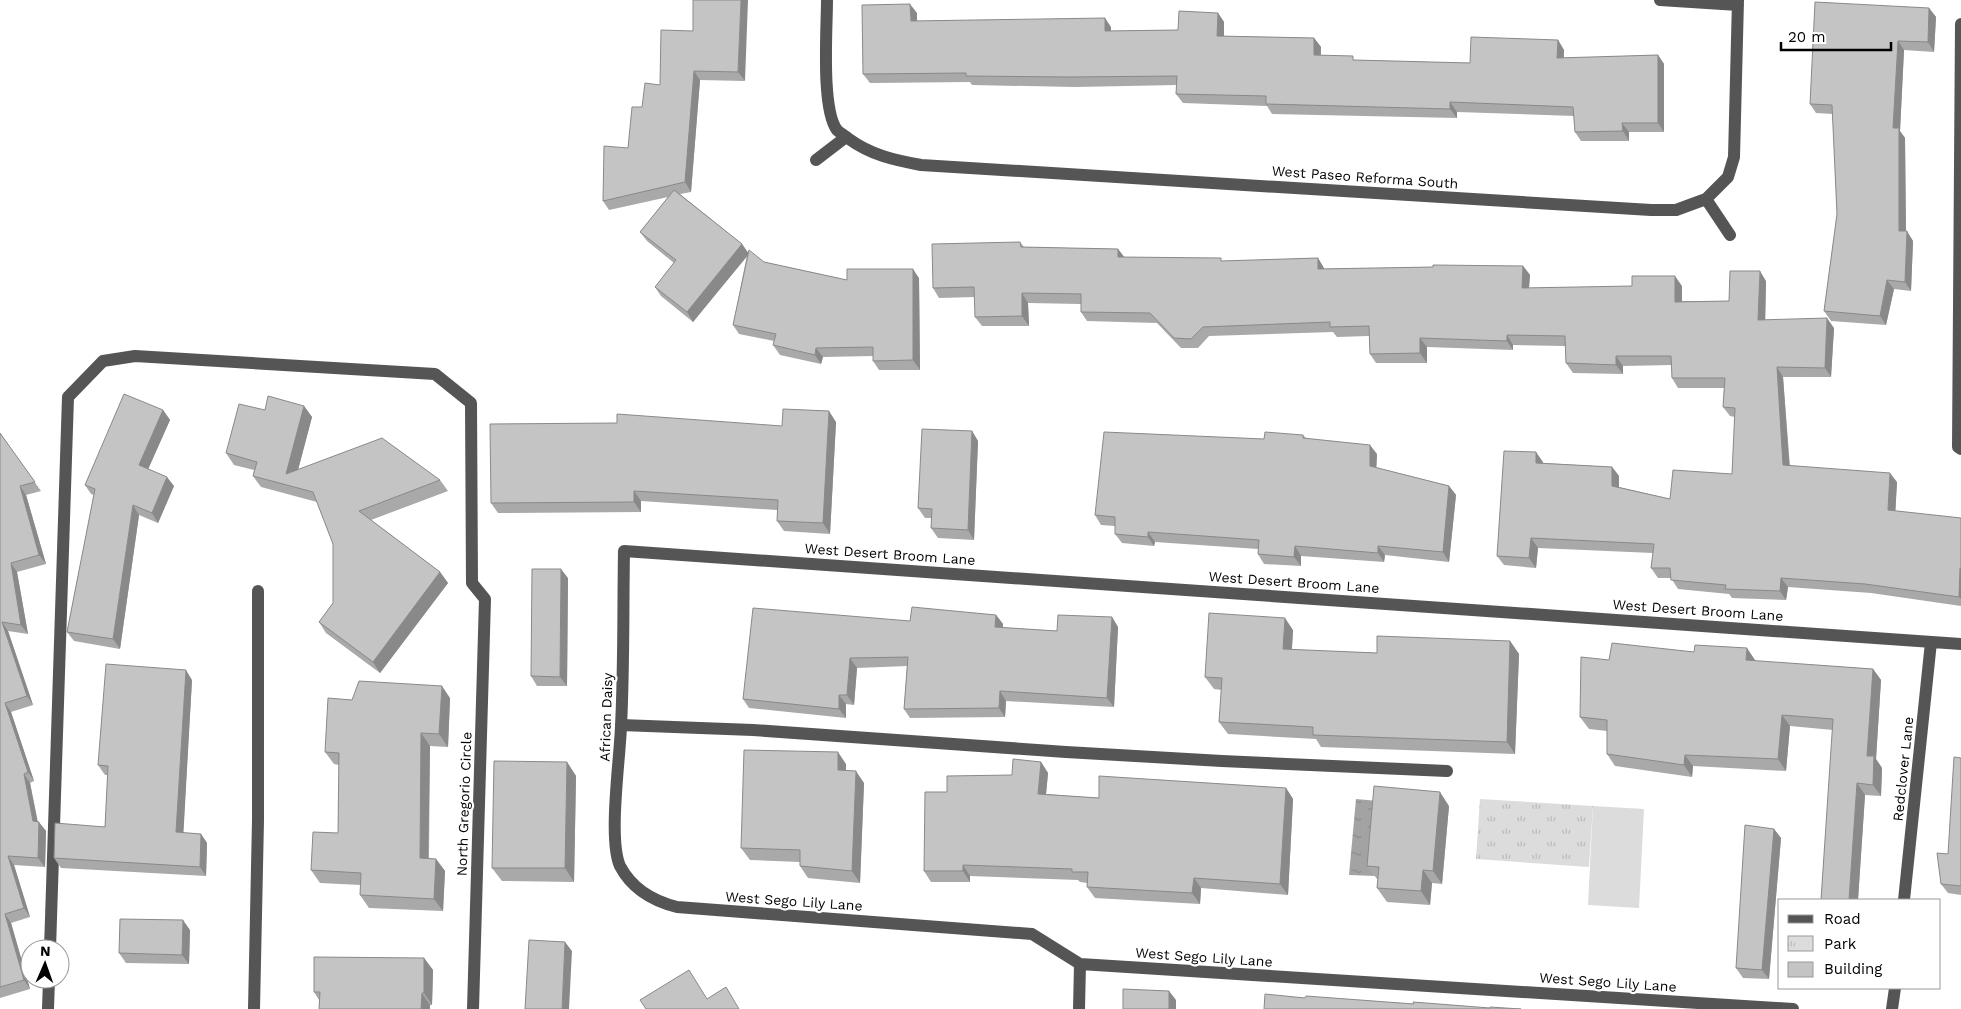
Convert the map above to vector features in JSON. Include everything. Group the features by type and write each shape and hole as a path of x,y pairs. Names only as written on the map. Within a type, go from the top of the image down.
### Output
{"street":[{"name":"West Paseo Reforma South","path":"827,0 827,84 830,115 837,130 858,146 886,159 921,165 1651,210 1676,210 1706,200 1728,177 1734,157 1738,2"},
{"path":"1660,0 1738,2"},
{"path":"1961,24 1958,447 1961,449"},
{"path":"816,160 846,137"},
{"path":"1706,200 1730,235"},
{"name":"North Gregorio Circle","path":"50,939 68,397 103,361 134,356 435,374 471,403 472,583 485,599 473,1009"},
{"name":"West Desert Broom Lane","path":"624,550 1961,644"},
{"name":"African Daisy","path":"624,550 622,725 615,830 616,853 621,867 631,881"},
{"path":"254,1009 258,820 258,591"},
{"name":"Redclover Lane","path":"1904,899 1931,642"},
{"path":"622,725 753,730 1212,761 1447,771"},
{"name":"West Sego Lily Lane","path":"631,881 648,897 677,907 1032,934 1080,964 1793,1009"},
{"path":"1079,1009 1080,964"},
{"path":"48,1009 49,989"},
{"path":"1892,1009 1895,989"}],"green space":[{"path":"1480,799 1593,806 1589,867 1476,859"},
{"path":"1593,806 1644,809 1639,908 1588,905"}],"water":[{"path":"1356,799 1378,801 1375,876 1349,875"}],"building":[{"path":"693,0 741,0 738,72 694,71 685,182 603,201 604,146 628,148 632,107 642,107 645,83 660,85 661,30 693,31"},
{"path":"1815,2 1929,8 1928,42 1898,41 1893,128 1899,128 1899,231 1907,231 1905,282 1887,280 1880,316 1824,311 1837,214 1832,105 1810,104"},
{"path":"910,4 911,21 1105,18 1105,31 1178,30 1179,11 1218,13 1217,36 1314,38 1314,55 1353,56 1353,60 1470,63 1471,37 1558,40 1557,58 1658,55 1658,123 1622,123 1623,131 1575,132 1573,107 1450,102 1450,109 1266,104 1266,96 1176,94 1177,76 1069,77 966,76 966,73 863,74 862,5"},
{"path":"674,190 742,244 687,312 655,287 676,260 640,232"},
{"path":"1020,242 1021,247 1118,249 1118,257 1221,258 1221,261 1318,258 1318,269 1433,267 1433,265 1523,266 1522,288 1632,286 1632,276 1675,276 1675,302 1729,301 1730,271 1760,271 1758,320 1827,318 1825,368 1777,367 1783,465 1890,473 1888,510 1961,518 1959,597 1865,584 1781,578 1780,591 1725,589 1726,585 1671,580 1670,568 1651,568 1654,544 1531,538 1529,558 1497,556 1504,451 1536,452 1536,463 1612,467 1612,486 1670,499 1673,470 1732,474 1735,408 1723,407 1725,378 1672,378 1671,356 1616,356 1616,365 1566,363 1565,336 1507,335 1507,341 1420,338 1420,353 1370,354 1369,326 1330,327 1330,322 1203,327 1191,339 1174,338 1150,313 1081,312 1081,294 1022,293 1022,316 975,317 974,287 933,288 932,244"},
{"path":"749,250 764,262 847,280 847,269 913,269 913,360 873,361 873,347 816,348 815,355 773,345 776,334 733,325"},
{"path":"124,394 163,410 139,465 167,477 152,513 133,505 113,639 67,632 95,489 85,485"},
{"path":"268,396 304,406 286,474 382,438 440,480 359,511 440,572 373,662 319,622 333,603 333,544 313,492 253,476 257,462 226,453 239,404 265,410"},
{"path":"783,409 829,411 823,523 777,521 778,500 634,491 634,502 491,503 490,424 617,423 617,414 782,426"},
{"path":"922,429 972,431 968,530 931,528 932,509 918,508"},
{"path":"1104,432 1264,439 1265,432 1303,435 1303,438 1370,445 1370,466 1449,486 1443,552 1378,546 1378,553 1295,546 1294,557 1258,554 1259,540 1148,532 1148,537 1115,534 1115,517 1095,515"},
{"path":"0,433 35,482 20,486 39,555 11,563 21,625 2,622 27,696 5,703 28,772 24,774 33,821 39,822 38,858 8,856 24,908 5,914 20,966 20,981 0,987"},
{"path":"532,569 561,569 560,677 531,676"},
{"path":"912,607 996,615 995,627 1057,631 1058,615 1112,617 1107,698 1000,691 999,708 904,709 908,657 850,658 847,695 839,695 839,709 743,699 753,608 910,621"},
{"path":"1209,613 1285,618 1283,649 1377,653 1377,636 1510,641 1507,742 1313,735 1313,727 1219,722 1222,678 1205,677"},
{"path":"1612,643 1694,652 1695,645 1747,648 1746,660 1873,669 1867,756 1874,756 1873,785 1857,783 1849,899 1821,899 1833,719 1782,715 1778,759 1685,755 1684,765 1607,754 1607,720 1580,717 1581,657 1609,660"},
{"path":"106,664 186,670 176,832 201,834 200,867 54,858 55,823 105,827 108,766 98,765"},
{"path":"359,681 442,686 439,734 421,733 420,858 436,859 434,899 360,895 361,873 311,870 313,832 338,833 339,753 325,752 328,698 352,700"},
{"path":"744,750 838,752 838,770 856,771 852,871 800,866 800,850 741,848"},
{"path":"1954,757 1961,758 1961,886 1941,884 1937,853 1948,854"},
{"path":"1013,759 1041,762 1038,794 1099,798 1099,776 1286,788 1280,884 1194,878 1192,893 1087,887 1088,872 1072,872 1072,869 963,865 963,871 924,871 925,792 947,792 947,776 1012,775"},
{"path":"494,761 567,762 565,868 492,868"},
{"path":"1374,786 1440,792 1433,871 1423,870 1421,891 1377,888 1379,867 1367,866"},
{"path":"1745,825 1774,829 1762,970 1736,968"},
{"path":"120,919 183,920 182,955 119,953"},
{"path":"529,940 565,942 562,1009 525,1009"},
{"path":"314,957 424,958 424,993 422,993 421,1009 319,1009 320,992 314,992"},
{"path":"689,970 707,999 726,987 739,1009 646,1009 640,1000"},
{"path":"1123,989 1169,991 1169,1009 1123,1009"},
{"path":"1265,994 1305,998 1306,996 1521,1009 1264,1009"}]}
